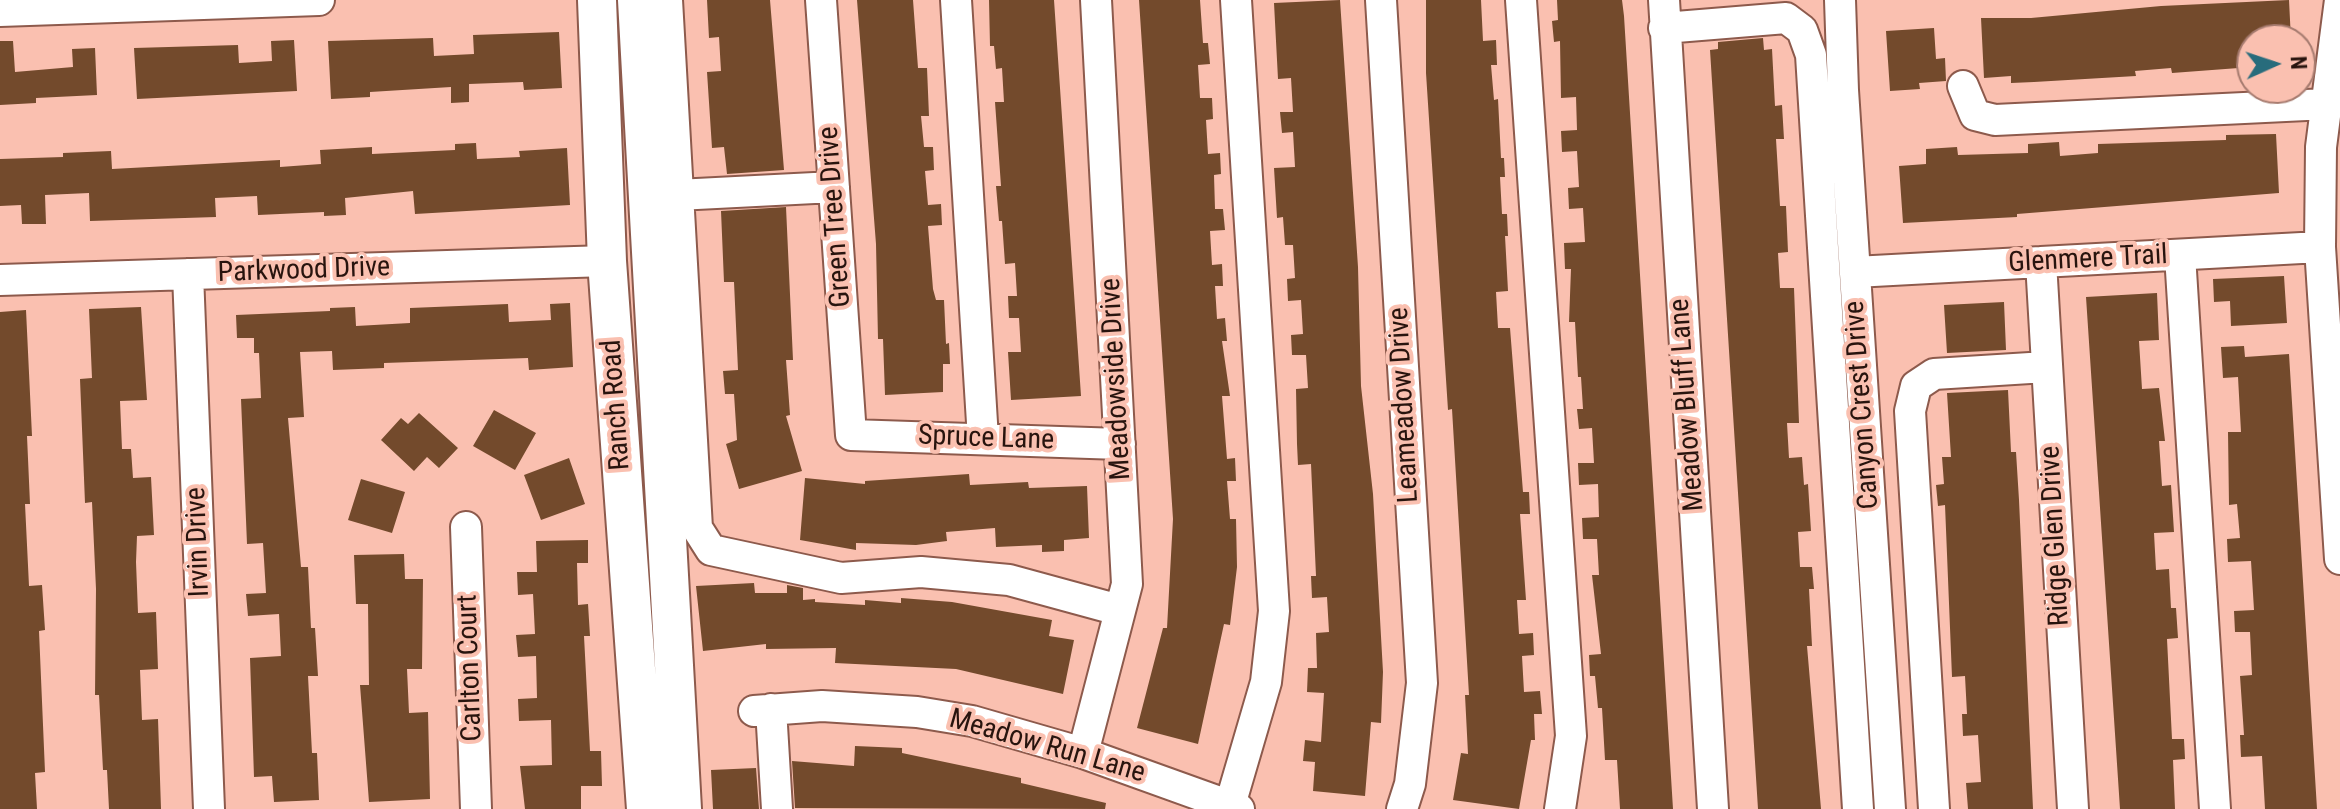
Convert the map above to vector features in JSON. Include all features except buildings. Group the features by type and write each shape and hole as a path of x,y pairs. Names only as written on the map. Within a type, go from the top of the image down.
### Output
{"main road":[{"name":"Ranch Road","path":"597,0 607,261 646,809"},
{"name":"Ranch Road","path":"637,0 682,809"}],"street":[{"path":"0,11 319,0"},
{"path":"667,0 697,528 711,550 841,578 921,572 1009,580 1119,610"},
{"name":"Green Tree Drive","path":"821,0 851,435"},
{"path":"956,0 983,439"},
{"name":"Meadowside Drive","path":"1083,753 1127,584 1096,0"},
{"path":"1235,807 1266,682 1274,611 1236,0"},
{"name":"Leameadow Drive","path":"1381,0 1422,683 1410,784 1402,809"},
{"path":"1521,0 1571,736 1560,809"},
{"name":"Canyon Crest Drive","path":"1840,0 1890,809"},
{"path":"2339,542 2320,247 2321,147 2340,0"},
{"path":"1664,14 1786,18 1802,30 1811,55 1858,809"},
{"name":"Meadow Bluff Lane","path":"1664,14 1713,809"},
{"path":"1963,86 1966,102 1975,115 1995,120 2327,104"},
{"path":"677,195 834,187"},
{"name":"Glenmere Trail","path":"1855,272 2320,247"},
{"path":"2180,255 2215,809"},
{"name":"Parkwood Drive","path":"0,280 607,261"},
{"name":"Ridge Glen Drive","path":"2041,262 2073,809"},
{"name":"Irvin Drive","path":"188,274 209,809"},
{"path":"1934,809 1910,411 1916,386 1934,374 2046,367"},
{"name":"Spruce Lane","path":"851,435 1120,444"},
{"name":"Carlton Court","path":"466,527 476,809"},
{"name":"Meadow Run Lane","path":"777,809 762,710 822,706 917,712 972,721 1083,753 1235,807"}]}
